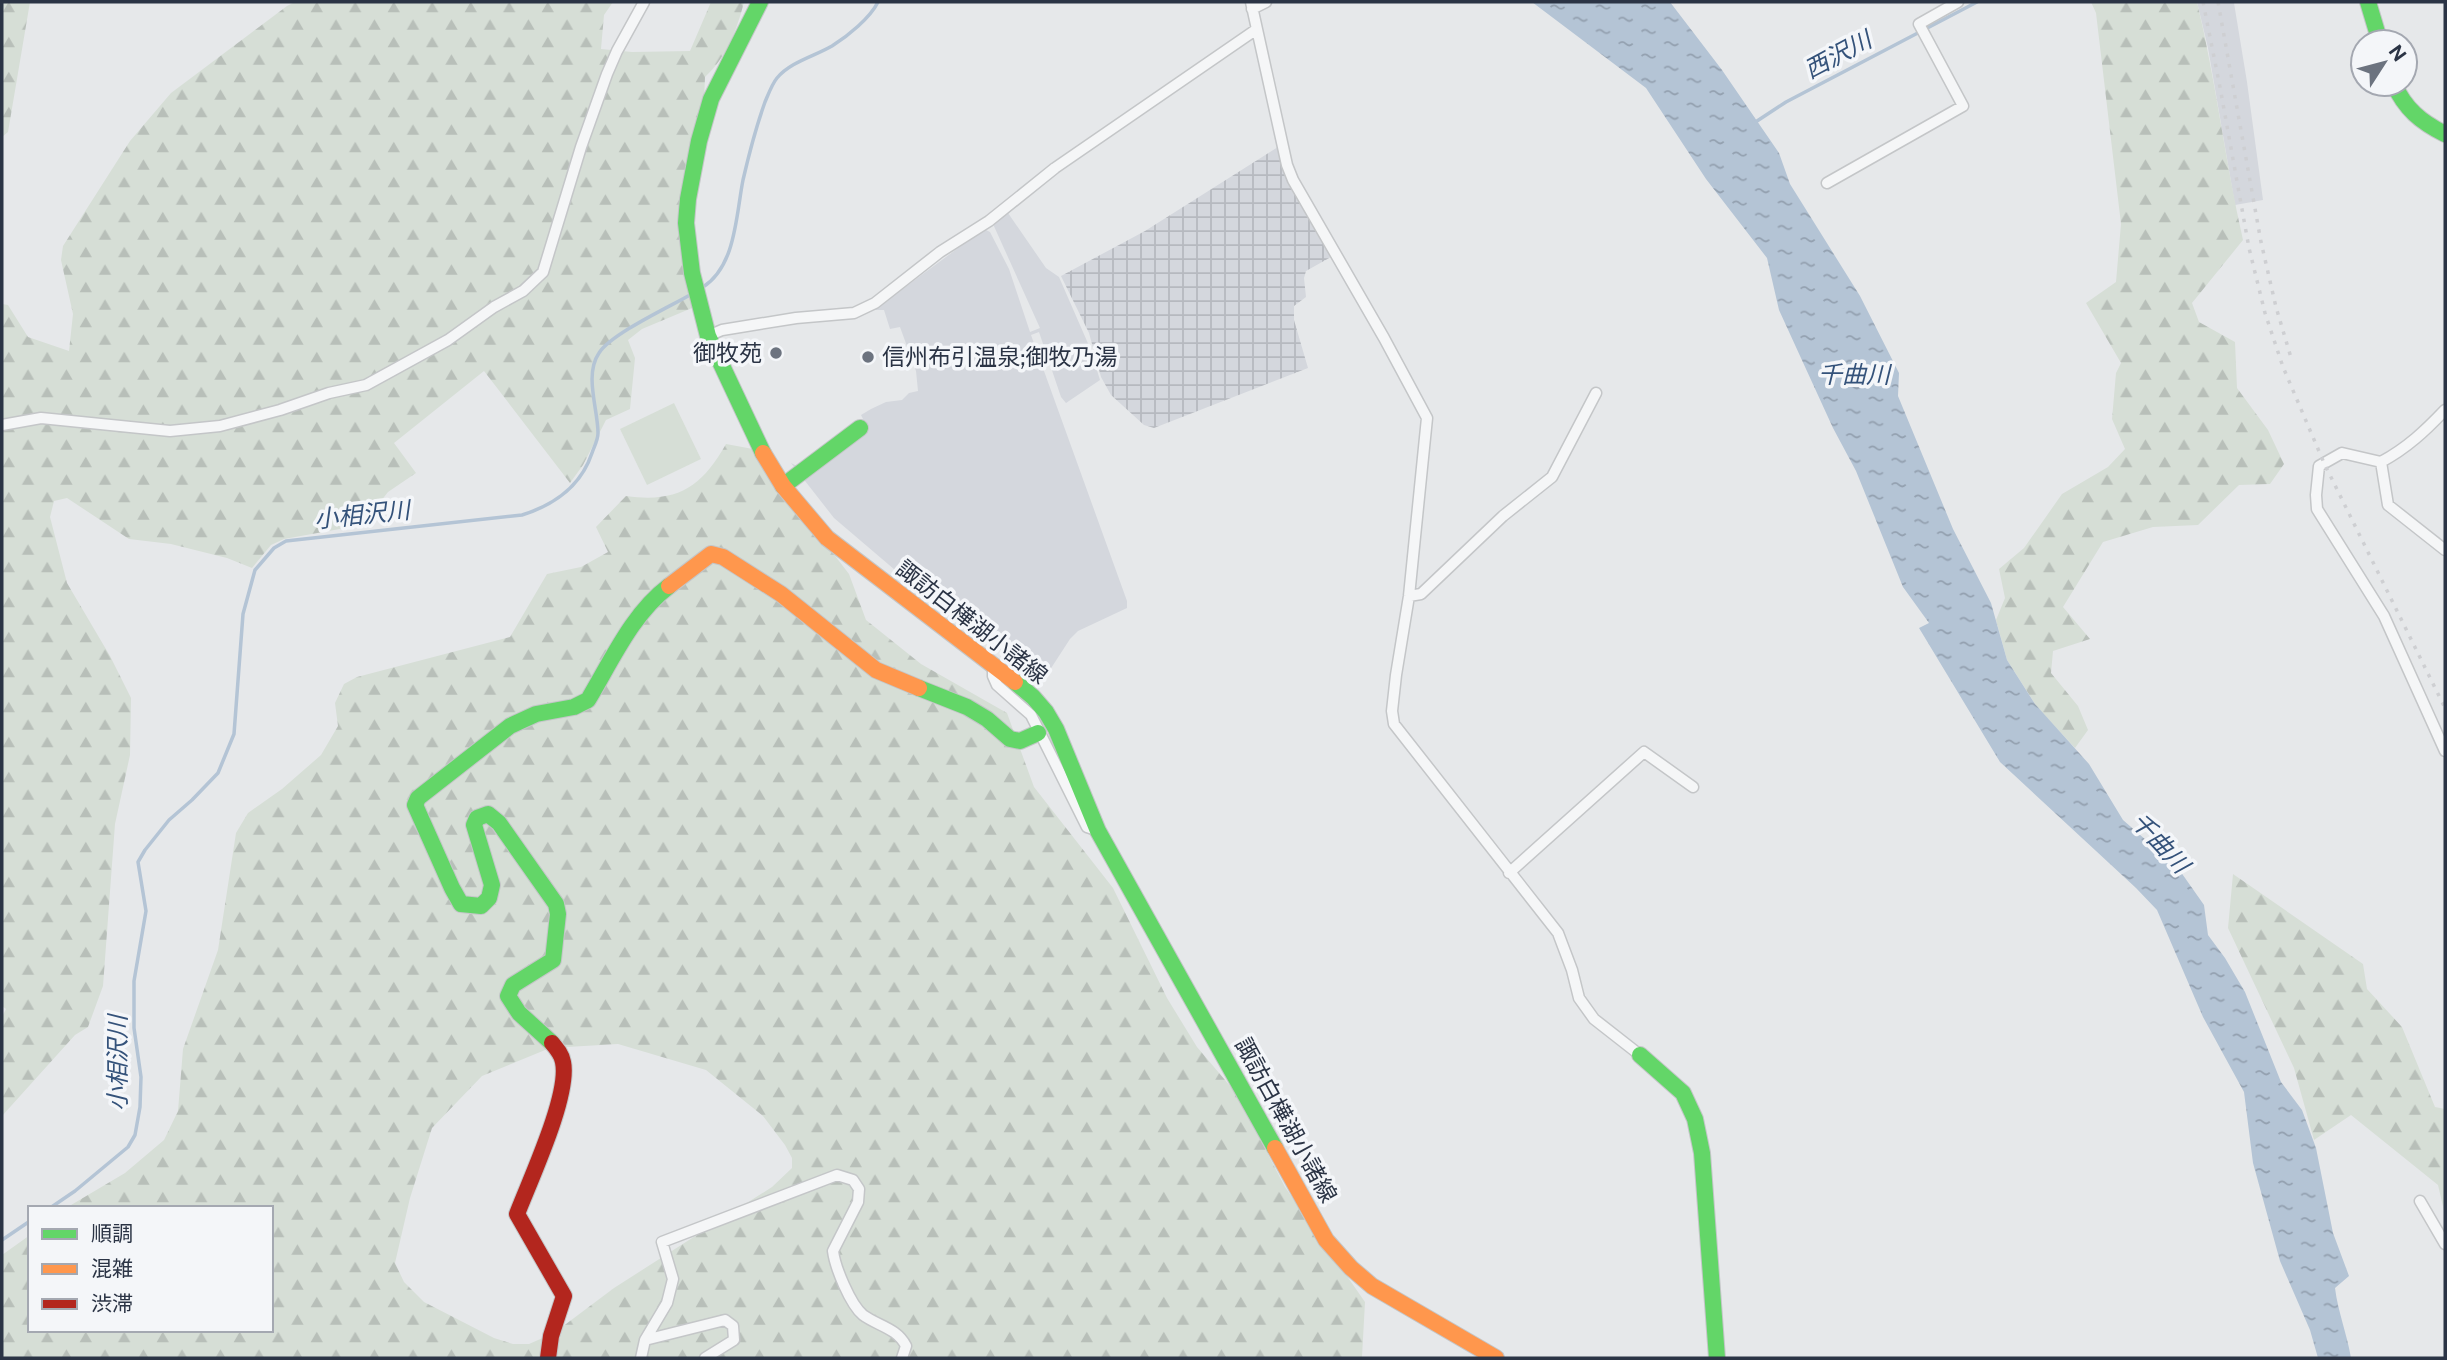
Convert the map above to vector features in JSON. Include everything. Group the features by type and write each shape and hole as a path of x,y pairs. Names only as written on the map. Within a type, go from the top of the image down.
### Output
{"street":[{"path":"2,425 41,418 170,430 220,426 329,393 366,385 448,340 494,307 523,291 542,272 607,74 644,2"},
{"name":"諏訪白樺湖小諸線","path":"760,2 711,99 699,141 686,223 692,273 709,336 758,444 783,486 827,538 993,663 1033,697 1046,712 1061,741 1098,831 1326,1240 1351,1268 1372,1286 1496,1358"},
{"path":"1266,2 1252,6 1287,165 1427,418 1409,596 1392,711 1394,724 1558,933 1579,998 1594,1019 1683,1093 1695,1119 1704,1179 1717,1358"},
{"path":"1827,183 1964,106 1919,24 1958,2"},
{"path":"2368,2 2376,28"},
{"path":"709,336 722,330 796,318 854,313 875,303 940,253 989,221 1055,168 1257,29"},
{"path":"2399,98 2417,120 2445,134"},
{"path":"1409,596 1421,594 1503,516 1552,477 1596,393"},
{"path":"2445,410 2419,437 2381,462 2342,453 2319,466 2316,495 2317,509 2384,616 2445,751"},
{"path":"783,486 860,428"},
{"path":"2381,462 2388,505 2445,550"},
{"path":"548,1358 551,1336 564,1296 531,1244 517,1214 557,1105 564,1077 563,1063 544,1032 513,1008 508,996 513,985 553,960 558,914 556,904 506,833 488,814 477,818 474,825 492,885 489,898 481,906 461,904 419,818 415,805 418,798 510,726 536,714 574,707 588,700 637,618 652,599 712,554 723,556 781,594 876,670 967,707 1010,739 1020,741 1038,733"},
{"path":"993,663 993,676 998,685 1031,715 1087,827 1098,831"},
{"path":"1509,873 1644,752 1693,787"},
{"path":"641,1358 645,1340 667,1303 673,1279 662,1242 837,1175 853,1180 859,1189 858,1202 833,1251 834,1260 859,1311 901,1336 906,1346 902,1358"},
{"path":"2420,1201 2445,1244"},
{"path":"645,1340 725,1320 733,1326 734,1340 705,1358"}],"shaded area":[{"path":"2197,2 2236,2 2234,3 2263,200 2235,205 2208,48"},
{"path":"1278,147 1284,173 1331,257 1306,271 1306,297 1294,306 1294,320 1308,368 1154,428 1144,425 1111,395 1101,377 1089,333 1061,276 1145,231"},
{"path":"1008,213 1046,268 1059,277 1090,348 1100,380 1066,403 1061,397 1039,332 1031,335 1127,601 1127,608 1078,631 1041,680 895,570 834,518 791,463 797,466 863,419 861,415 871,409 886,402 902,400 909,393 918,391 916,371 900,327 890,329 884,310 874,310 984,229 990,232 1009,269 1030,332 1040,328 993,224"}],"green space":[{"path":"2,2 30,2 8,132 2,137"},
{"path":"295,2 613,2 604,15 601,49 632,52 690,51 711,2 744,2 730,43 705,77 704,101 693,139 692,308 642,329 628,340 635,358 630,409 606,420 583,465 570,483 484,371 394,443 416,473 388,492 362,525 284,539 271,545 252,568 227,558 171,544 129,539 67,498 54,501 50,517 67,583 131,698 130,755 115,824 103,986 88,1027 75,1035 2,1116 2,1017 6,1009 2,1006 2,304 8,305 28,337 69,351 73,314 61,260 63,246 130,141 171,93"},
{"path":"2091,2 2197,2 2243,240 2192,303 2199,322 2235,342 2237,388 2268,430 2284,464 2270,484 2239,485 2198,525 2153,527 2103,542 2063,607 2090,639 2053,651 2051,673 2078,706 2088,730 2075,748 2037,707 2007,660 1996,620 2005,598 1999,569 2024,548 2062,494 2108,467 2125,449 2112,419 2116,373 2121,363 2086,303 2116,282 2121,224 2096,13"},
{"path":"674,403 701,459 647,485 620,429"},
{"path":"726,444 753,449 849,574 866,620 921,664 1007,713 1034,787 1113,888 1167,998 1197,1047 1236,1093 1285,1187 1365,1302 1362,1357 2,1358 2,1255 28,1236 28,1332 273,1332 273,1206 69,1206 125,1173 164,1140 178,1111 183,1049 218,950 236,833 248,813 282,789 321,755 338,726 335,703 344,684 357,677 510,637 547,574 581,567 608,552 596,527 626,496 644,498 673,494 697,482","holes":["618,1044 706,1070 763,1116 785,1145 792,1158 792,1168 772,1187 614,1288 554,1333 529,1344 513,1344 494,1338 424,1302 404,1282 395,1263 410,1198 432,1128 482,1076 550,1048"]},
{"path":"2233,874 2363,964 2367,989 2402,1027 2435,1107 2445,1109 2445,1215 2438,1185 2351,1115 2314,1140 2294,1068 2228,928"}],"water":[{"name":"千曲川","path":"1532,2 1670,2 1722,70 1779,153 1790,184 1860,296 1899,373 1898,396 1953,529 1991,603 2007,660 2035,704 2089,764 2123,820 2178,868 2204,905 2208,935 2245,992 2281,1082 2302,1110 2316,1148 2333,1233 2349,1276 2335,1288 2351,1358 2318,1358 2310,1330 2280,1261 2253,1163 2244,1092 2203,1017 2157,910 2000,762 1919,628 1929,623 1903,587 1856,471 1833,428 1779,310 1767,258 1706,179 1646,88"}],"waterway":[{"name":"小相沢川","path":"703,287 714,278 722,266 733,239 753,141 775,80 782,72 845,37 864,20 878,2"},
{"name":"西沢川","path":"1754,123 1786,102 1977,2"},
{"name":"小相沢川","path":"53,1206 128,1147 135,1135 141,1077 134,1028 134,981 146,911 138,862 169,820 218,773 234,734 243,614 255,570 274,548 286,541 522,515 555,500 581,475 597,441 592,382 599,353 628,329 690,295"},
{"name":"小相沢川","path":"2,1240 28,1222"}],"railway":[{"path":"2203,2 2249,248 2265,313 2283,367 2324,463 2445,708"},
{"path":"2218,2 2261,242 2292,361"}],"traffic: fast":[{"path":"760,2 711,99 699,141 686,223 692,273 708,336 763,453"},
{"path":"2368,2 2376,28"},
{"path":"2401,98 2428,125 2445,134"},
{"path":"783,486 860,428"},
{"path":"552,1043 519,1013 508,996 513,985 553,960 558,914 556,904 499,823 488,814 477,818 474,825 492,885 489,898 481,906 461,904 415,805 418,798 510,726 536,714 574,707 588,700 633,624 669,586"},
{"path":"1015,682 1033,697 1056,729 1098,831 1275,1148"},
{"path":"919,688 967,707 987,719 1010,739 1020,741 1038,733"},
{"path":"1640,1055 1683,1093 1695,1119 1702,1153 1717,1358"}],"traffic: slow":[{"path":"763,453 783,486 827,538 1015,682"},
{"path":"669,586 711,554 723,557 781,594 876,670 919,688"},
{"path":"1275,1148 1326,1240 1351,1268 1372,1286 1496,1358"}],"traffic: jam":[{"path":"548,1358 551,1336 564,1296 517,1214 548,1138 561,1095 563,1062 552,1043"}],"place":[{"name":"御牧苑","path":"776,353"},
{"name":"信州布引温泉;御牧乃湯","path":"868,357"}]}
